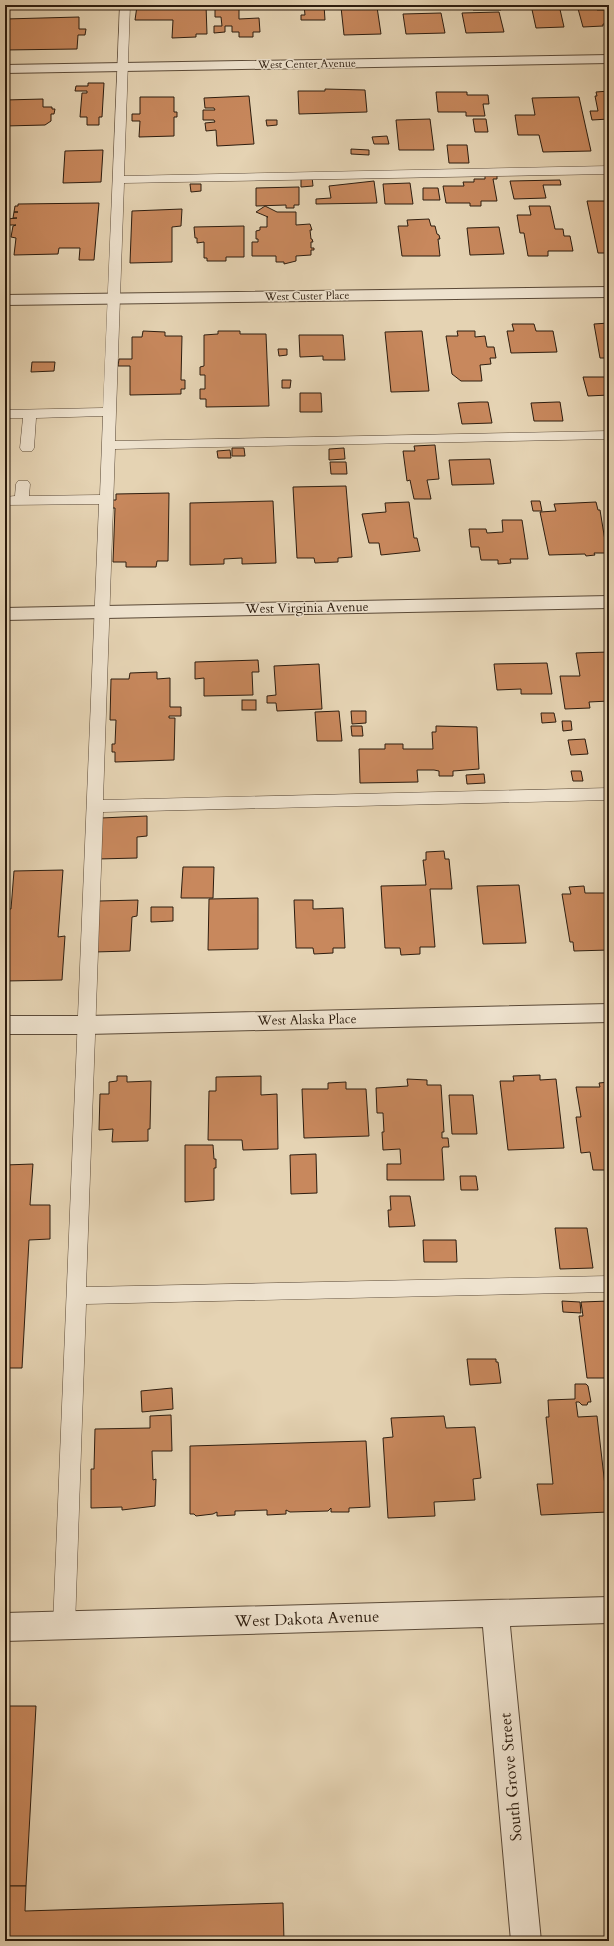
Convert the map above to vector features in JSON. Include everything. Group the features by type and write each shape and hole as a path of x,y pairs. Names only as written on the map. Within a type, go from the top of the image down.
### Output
{"street":[{"name":"West Center Avenue","path":"5,69 609,59"},
{"name":"West Custer Place","path":"5,300 609,292"},
{"name":"West Virginia Avenue","path":"5,614 609,602"},
{"name":"West Alaska Place","path":"5,1025 87,1026 609,1013"},
{"name":"West Dakota Avenue","path":"5,1627 609,1610"},
{"name":"South Grove Street","path":"495,1613 526,1941"}],"lane":[{"path":"64,1626 125,5"},
{"path":"118,180 609,170"},
{"path":"5,414 109,412"},
{"path":"27,448 30,414"},
{"path":"108,445 609,434"},
{"path":"22,501 23,484"},
{"path":"5,501 106,499"},
{"path":"95,806 609,794"},
{"path":"76,1296 609,1284"}],"building":[{"path":"5,5 88,5 5,7"},
{"path":"206,5 207,34 196,34 196,37 172,38 173,20 135,20 137,6"},
{"path":"215,5 239,5 239,19 259,18 260,32 253,32 253,37 239,37 239,32 232,32 232,26 225,26 225,32 214,33 214,26 222,26 221,17 215,17"},
{"path":"304,5 324,5 325,20 301,20 301,15 305,15"},
{"path":"472,5 500,5 501,10 473,10"},
{"path":"531,5 559,5 564,27 536,28"},
{"path":"577,5 595,5 597,10 609,10 609,24 603,24 603,26 583,27"},
{"path":"341,7 377,7 381,34 344,35"},
{"path":"499,12 504,32 466,33 462,13"},
{"path":"441,13 445,33 406,34 403,14"},
{"path":"79,17 79,29 86,29 85,35 78,35 77,49 5,50 5,19"},
{"path":"88,83 104,83 102,117 99,117 99,125 87,125 87,117 80,117 82,93 87,93 87,91 75,91 76,86 88,86"},
{"path":"325,89 365,90 367,112 299,114 298,91 325,91"},
{"path":"609,91 609,119 592,120 590,111 598,111 595,96 597,96 596,92"},
{"path":"436,92 467,92 467,95 488,95 489,104 483,104 485,116 466,116 466,112 438,112"},
{"path":"249,96 254,144 217,146 216,130 206,131 205,123 215,122 214,120 203,120 203,110 215,110 214,108 205,108 204,98"},
{"path":"140,97 174,97 174,112 177,112 177,117 174,117 174,136 139,137 140,121 132,121 132,114 140,114"},
{"path":"579,97 591,151 543,152 539,135 518,135 515,115 535,115 532,98"},
{"path":"43,99 43,107 52,107 52,109 55,109 54,114 51,114 51,121 45,125 5,126 5,100"},
{"path":"430,119 434,150 399,150 396,120"},
{"path":"473,119 486,119 488,132 475,132"},
{"path":"266,120 277,120 277,125 267,126"},
{"path":"387,136 389,144 374,144 372,137"},
{"path":"447,145 467,145 469,163 449,163"},
{"path":"351,149 369,150 369,155 351,154"},
{"path":"103,150 101,182 63,183 65,151"},
{"path":"485,175 497,175 497,179 493,179 497,201 481,201 481,206 470,206 470,203 446,203 443,186 464,186 463,182 474,182 474,179 485,179"},
{"path":"301,177 312,177 313,186 301,187"},
{"path":"560,180 561,185 543,185 546,198 514,199 510,181"},
{"path":"374,181 377,203 316,204 316,199 331,198 329,186"},
{"path":"410,183 413,204 385,204 383,184"},
{"path":"190,184 201,184 201,191 191,192"},
{"path":"299,187 299,205 294,205 294,208 286,208 286,205 256,206 256,188"},
{"path":"423,188 438,188 440,200 423,200"},
{"path":"587,201 609,201 609,253 598,253"},
{"path":"99,203 94,260 79,260 80,248 59,248 58,254 14,255 16,238 11,237 13,226 16,225 6,225 7,219 17,218 13,218 15,206 18,206 18,204"},
{"path":"265,206 277,212 296,212 296,225 310,224 312,230 310,230 311,239 313,242 311,242 311,248 314,248 314,250 311,250 311,255 296,256 296,261 284,264 284,262 276,262 276,256 252,256 252,242 258,242 258,239 256,239 256,231 260,230 260,227 267,227 268,217 256,212"},
{"path":"529,206 550,206 555,229 563,229 564,236 570,236 573,251 548,251 548,256 528,256 524,233 520,233 517,215 531,215"},
{"path":"182,209 181,226 172,227 172,262 130,263 132,211"},
{"path":"429,219 431,226 435,226 437,234 439,235 440,256 402,256 398,226 408,226 407,220"},
{"path":"244,226 244,257 226,257 226,261 207,261 207,258 204,258 204,242 197,243 194,227"},
{"path":"499,227 504,254 470,255 467,228"},
{"path":"609,323 609,358 600,358 594,324"},
{"path":"512,324 534,324 536,331 553,331 557,352 511,353 507,331 514,331"},
{"path":"5,325 8,325 5,354"},
{"path":"143,331 165,332 165,336 182,336 181,380 185,380 185,389 181,389 181,394 130,395 130,366 118,366 119,359 132,359 132,337 142,337"},
{"path":"218,331 240,331 240,334 266,334 269,406 206,407 206,399 200,399 200,389 205,389 205,375 200,375 200,367 204,366 204,335 218,334"},
{"path":"422,331 429,391 391,392 385,332"},
{"path":"457,331 475,331 475,337 485,336 487,347 494,347 496,358 490,358 491,364 480,365 482,381 461,381 452,374 446,336 458,336"},
{"path":"299,335 343,335 345,360 323,360 323,356 300,357"},
{"path":"278,349 287,349 287,355 279,356"},
{"path":"32,362 55,362 54,371 31,372"},
{"path":"583,377 605,377 609,395 588,396"},
{"path":"282,380 291,380 290,388 282,388"},
{"path":"300,393 321,393 322,412 300,412"},
{"path":"488,402 492,423 462,424 458,403"},
{"path":"560,402 563,421 534,421 531,403"},
{"path":"435,445 439,479 427,480 431,499 414,499 410,480 407,481 403,451 415,451 414,446"},
{"path":"232,448 244,448 245,456 232,456"},
{"path":"344,448 345,459 329,460 329,449"},
{"path":"230,450 231,458 218,458 217,451"},
{"path":"490,459 494,484 452,485 449,460"},
{"path":"330,462 346,462 347,474 331,474"},
{"path":"346,486 352,557 338,558 338,562 315,563 314,558 297,558 293,487"},
{"path":"169,493 168,561 157,561 156,567 126,567 126,562 113,562 115,508 111,508 111,500 116,500 116,494"},
{"path":"273,501 276,563 242,564 242,558 224,559 224,564 190,565 190,503"},
{"path":"531,501 540,501 542,511 533,511"},
{"path":"409,502 414,538 417,538 420,551 381,555 379,543 369,543 362,514 386,512 385,503"},
{"path":"596,502 598,510 600,510 607,553 594,553 595,555 586,556 585,554 549,555 540,512 556,511 554,504"},
{"path":"502,520 522,520 528,559 510,559 511,563 498,564 498,560 481,560 479,547 471,547 469,529 486,529 487,533 503,532"},
{"path":"609,652 609,701 589,702 590,708 565,709 560,676 580,676 576,653"},
{"path":"258,660 259,672 252,672 253,695 204,696 204,678 195,679 195,662"},
{"path":"547,663 552,694 521,694 521,689 497,690 494,664"},
{"path":"319,664 322,709 277,711 276,703 267,703 267,696 276,695 274,666"},
{"path":"157,672 157,679 170,678 170,707 181,707 181,716 169,716 169,718 175,718 174,760 115,762 115,752 112,752 112,744 115,744 116,720 110,720 111,679 129,679 130,673"},
{"path":"242,700 256,700 256,710 242,710"},
{"path":"339,711 342,741 317,741 315,712"},
{"path":"351,711 366,711 366,723 352,724"},
{"path":"541,713 554,713 556,722 542,723"},
{"path":"562,721 571,721 572,730 563,731"},
{"path":"351,726 362,726 363,736 352,736"},
{"path":"436,726 477,727 479,769 453,771 453,776 439,776 439,771 434,770 417,770 418,782 360,783 359,749 385,749 385,744 403,744 403,749 433,749 432,732 436,732"},
{"path":"585,739 588,754 571,755 568,740"},
{"path":"571,771 581,771 583,781 573,781"},
{"path":"484,774 485,783 467,784 466,775"},
{"path":"147,816 147,836 137,837 137,858 98,859 101,818"},
{"path":"444,851 445,859 449,859 452,889 430,889 435,947 420,947 420,954 401,955 400,948 385,948 381,886 426,885 423,860 426,860 426,852"},
{"path":"183,867 214,867 213,898 181,898"},
{"path":"63,870 58,937 65,936 62,980 5,981 5,909 11,909 14,871"},
{"path":"519,885 526,943 483,944 477,886"},
{"path":"584,886 585,893 609,893 609,950 574,951 573,942 570,942 562,894 571,894 569,887"},
{"path":"258,898 258,949 208,950 209,899"},
{"path":"138,900 137,916 132,917 130,951 94,952 99,901"},
{"path":"294,900 313,900 313,909 343,908 345,948 333,948 333,953 314,954 313,948 296,948"},
{"path":"151,907 173,907 173,921 151,922"},
{"path":"540,1075 540,1080 556,1079 564,1148 508,1150 500,1081 514,1081 513,1076"},
{"path":"117,1076 127,1076 127,1082 151,1081 150,1129 148,1129 148,1141 112,1142 113,1129 99,1130 100,1094 109,1094 109,1082 117,1081"},
{"path":"261,1076 261,1095 277,1094 278,1149 243,1150 242,1140 208,1140 209,1091 216,1091 216,1077"},
{"path":"407,1079 427,1080 427,1085 441,1085 444,1132 442,1132 442,1138 448,1138 449,1147 443,1147 442,1149 444,1180 387,1180 387,1164 401,1164 400,1149 383,1150 383,1113 377,1113 376,1088 408,1086"},
{"path":"346,1082 346,1089 366,1089 369,1136 304,1138 302,1089 328,1089 328,1083"},
{"path":"609,1082 609,1170 593,1170 590,1152 581,1153 576,1117 581,1117 576,1087 600,1087 599,1083"},
{"path":"449,1095 473,1095 477,1134 452,1134"},
{"path":"185,1145 213,1145 214,1159 216,1159 216,1168 214,1168 214,1200 185,1202"},
{"path":"316,1154 317,1193 291,1194 290,1155"},
{"path":"33,1164 30,1205 50,1205 50,1239 29,1240 22,1368 5,1368 5,1165"},
{"path":"460,1176 476,1176 478,1190 461,1190"},
{"path":"390,1196 410,1196 415,1226 389,1227 388,1210 391,1210"},
{"path":"555,1228 587,1228 593,1268 560,1269"},
{"path":"423,1240 456,1240 457,1262 424,1262"},
{"path":"562,1301 580,1302 581,1313 563,1312"},
{"path":"609,1301 609,1378 587,1378 579,1316 583,1316 581,1302"},
{"path":"467,1359 496,1359 496,1362 498,1362 501,1383 470,1385"},
{"path":"575,1384 586,1384 588,1386 591,1402 588,1402 587,1405 582,1405 579,1402 576,1402 578,1417 597,1416 608,1512 541,1515 537,1484 553,1484 546,1417 549,1417 548,1400 575,1399"},
{"path":"172,1388 173,1409 142,1412 141,1391"},
{"path":"171,1415 172,1451 152,1451 153,1480 156,1479 155,1506 122,1510 122,1507 91,1508 91,1469 94,1469 95,1429 150,1428 150,1416"},
{"path":"444,1416 446,1428 475,1427 481,1478 473,1479 475,1500 434,1502 435,1516 388,1518 383,1438 393,1437 391,1418"},
{"path":"366,1441 370,1507 349,1508 349,1512 331,1512 331,1508 328,1511 290,1512 286,1510 286,1514 267,1515 267,1510 235,1511 235,1515 217,1516 217,1512 213,1514 196,1516 194,1514 190,1514 190,1446"},
{"path":"5,1706 36,1706 26,1886 5,1886"},
{"path":"5,1886 26,1886 25,1911 283,1903 284,1941 5,1941"}]}
